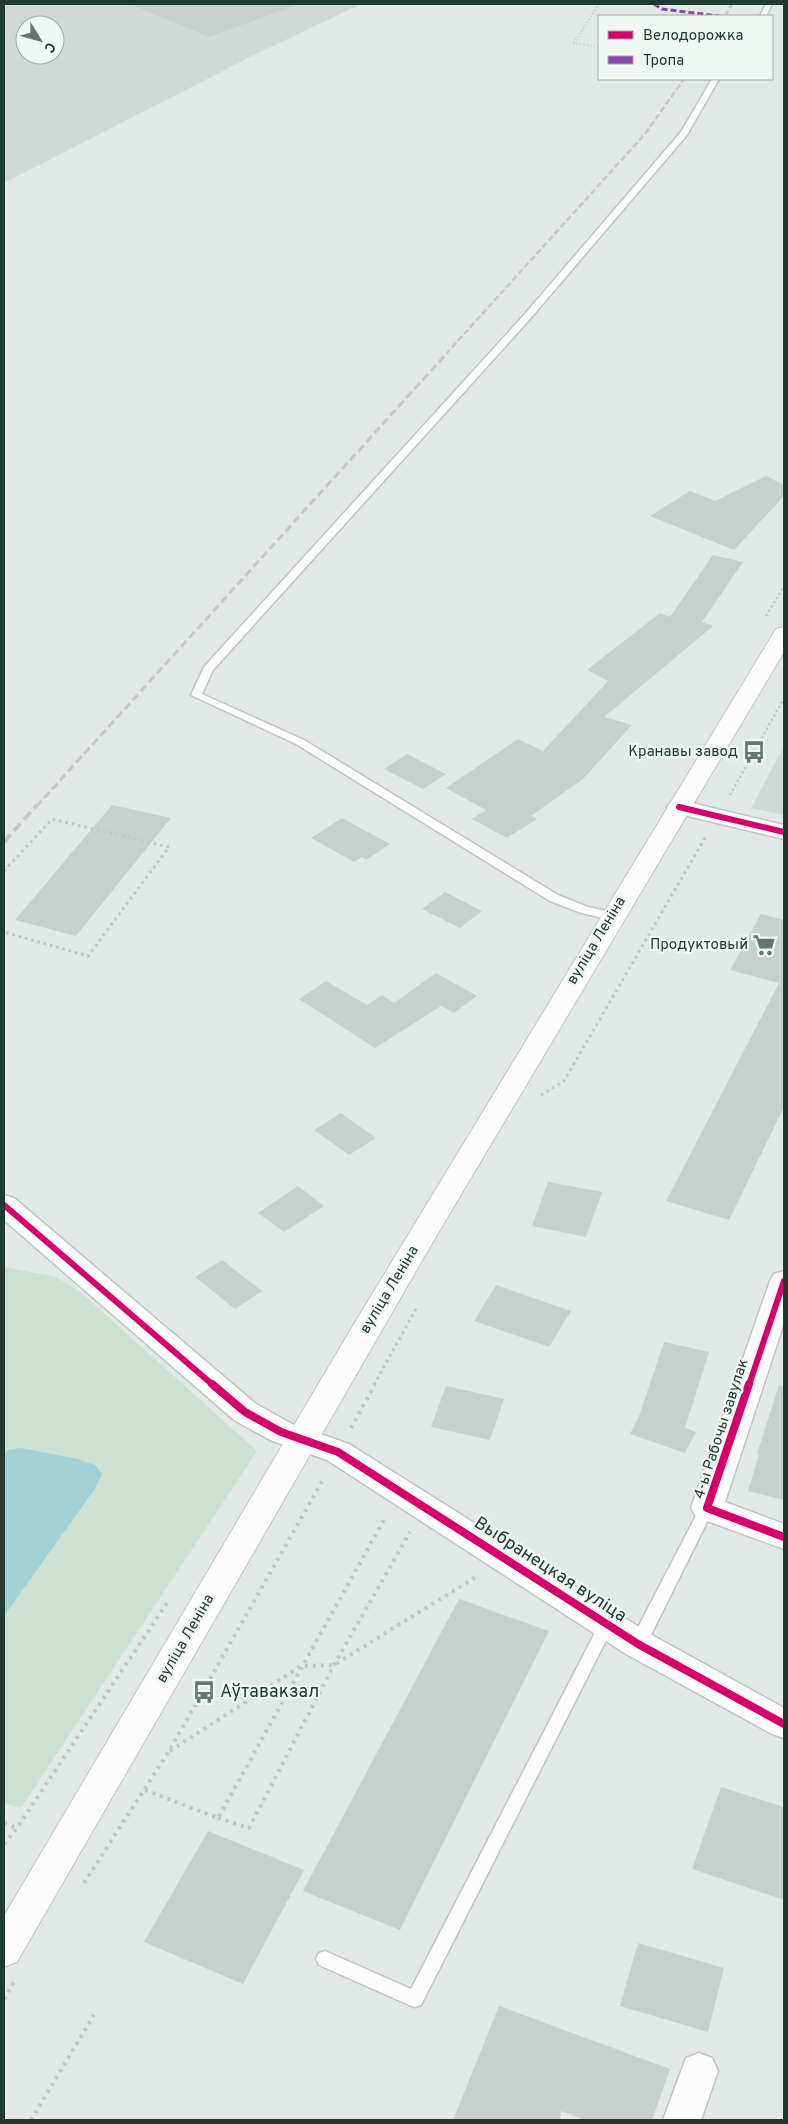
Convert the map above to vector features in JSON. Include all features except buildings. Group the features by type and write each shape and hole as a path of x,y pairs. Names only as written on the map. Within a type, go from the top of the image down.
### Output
{"main road":[{"name":"вуліца Леніна","path":"8,1934 66,1847 302,1439 612,916 784,634"}],"street":[{"path":"679,808 784,832"},
{"name":"Выбранецкая вуліца","path":"4,1206 245,1412 281,1432 338,1452 606,1625 784,1724"},
{"name":"4-ы Рабочы завулак","path":"784,1281 707,1508 784,1537"},
{"path":"682,2120 700,2071"}],"lane":[{"path":"612,916 585,910 554,898 300,742 196,696 208,669 214,662 527,317 684,133 714,80"},
{"path":"638,1644 707,1508"},
{"path":"325,1959 415,2000 606,1625"}],"path":[{"path":"598,47 574,43 599,4"},
{"path":"535,1099 564,1081 718,816 784,698"},
{"path":"4,871 52,818 169,847 88,956 4,932"},
{"path":"99,1861 169,1751 338,1452 419,1304"},
{"path":"145,1790 248,1828 334,1665 412,1499"},
{"path":"218,1818 301,1666 412,1499"},
{"path":"169,1751 301,1666 334,1665 504,1559"},
{"path":"4,1823 17,1828 4,1844"},
{"path":"31,2120 94,2015"}],"shaded area":[{"path":"4,4 361,4 252,56 4,183"},
{"path":"784,746 784,815 751,808"}],"green space":[{"path":"4,1267 56,1277 79,1291 257,1451 21,1808 4,1803"}],"water":[{"path":"21,1448 78,1459 95,1465 102,1474 94,1490 4,1616 4,1454 8,1450"}],"railway":[{"path":"726,15 732,4"},
{"path":"446,354 645,134 683,80"},
{"path":"36,807 447,353"},
{"path":"4,842 37,805"}],"marked path":[{"path":"654,4 662,9 711,15"}],"cycle path":[{"path":"679,807 784,832"},
{"path":"4,1205 245,1412 281,1432 338,1452 638,1644 784,1724"},
{"path":"784,1281 707,1508 784,1537"}],"place":[{"name":"Кранавы завод","path":"754,752"},
{"name":"Продуктовый","path":"764,945"},
{"name":"Аўтавакзал","path":"204,1692"}]}
